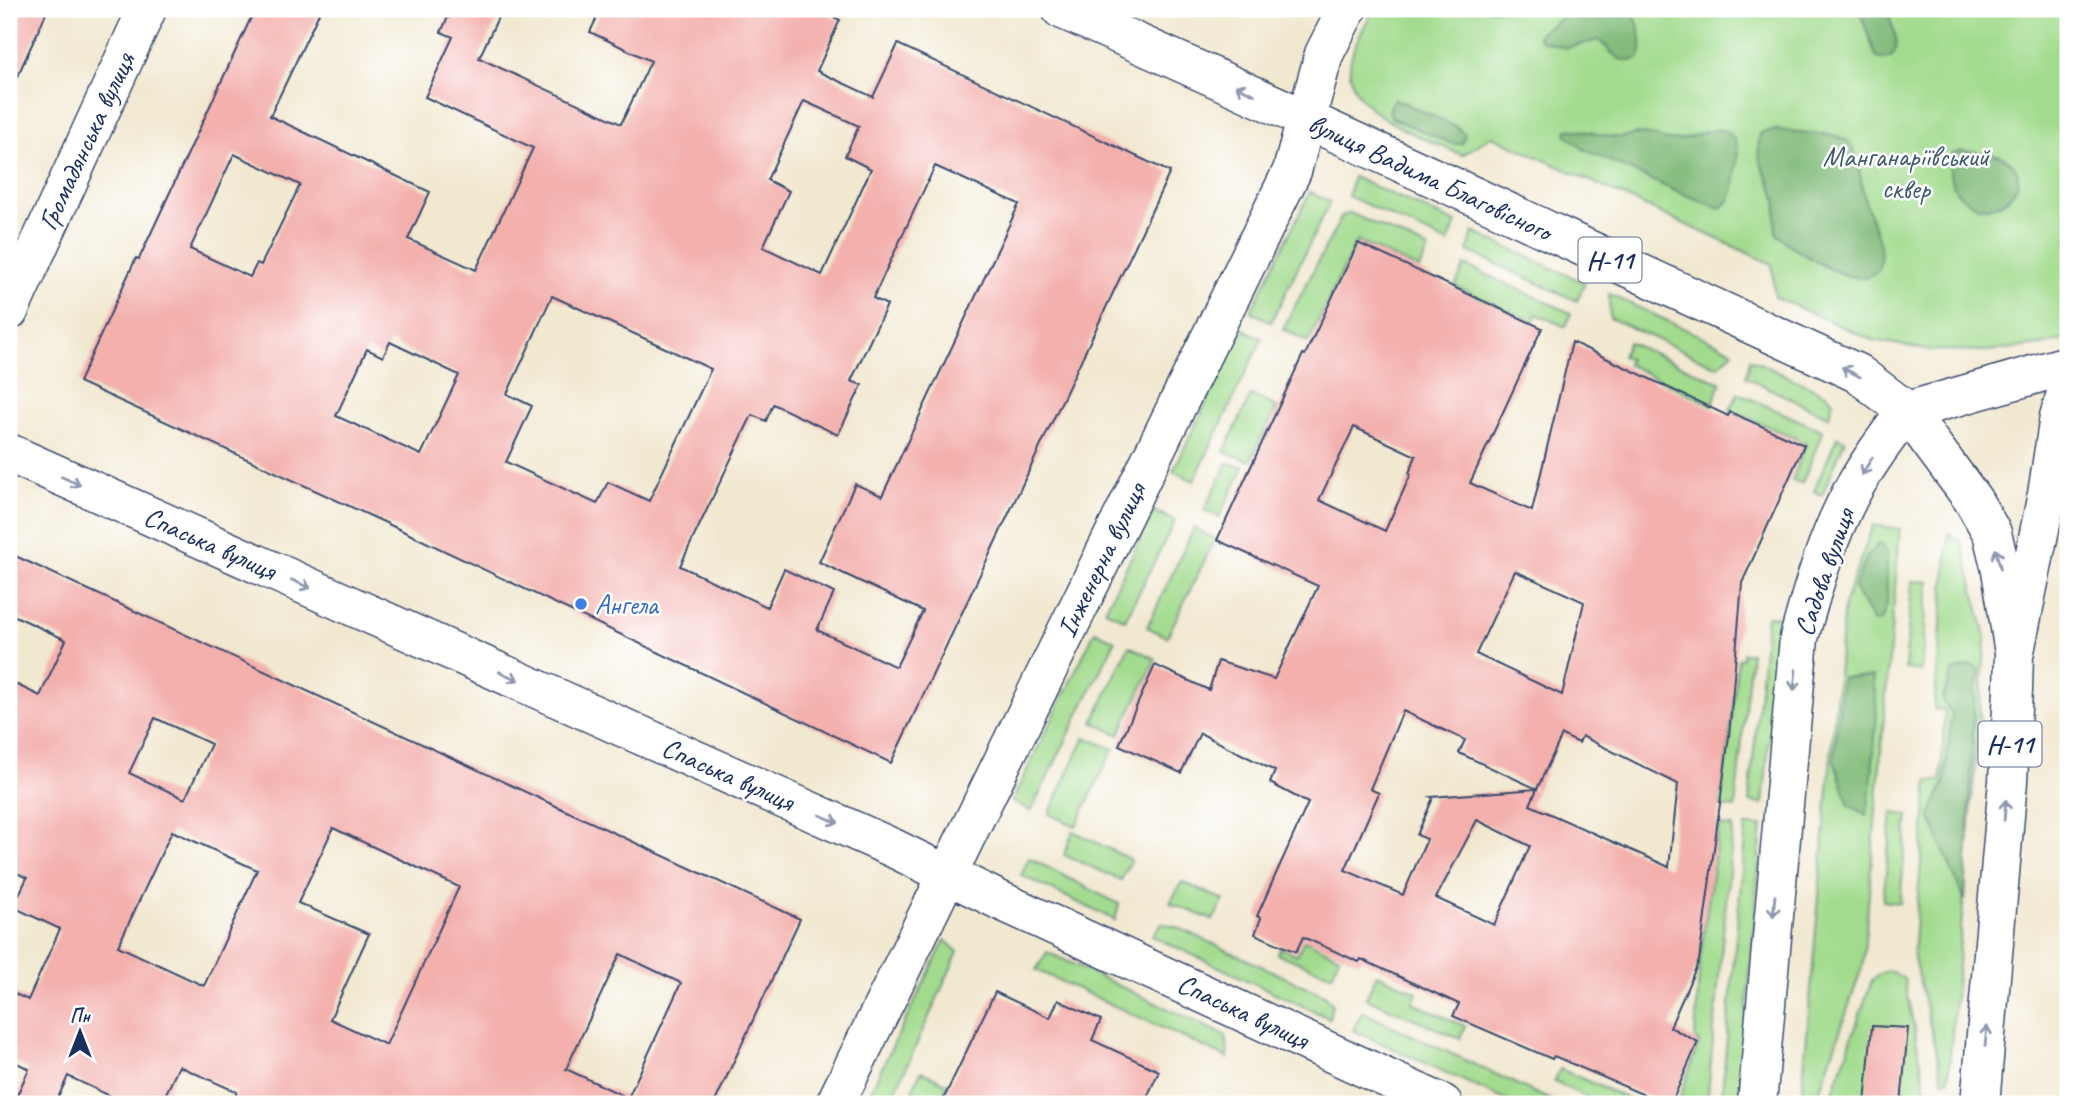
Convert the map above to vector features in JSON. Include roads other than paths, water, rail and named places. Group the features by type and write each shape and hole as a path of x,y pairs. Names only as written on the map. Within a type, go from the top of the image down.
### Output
{"street":[{"name":"Громадянська вулиця","path":"9,311 147,9"},
{"name":"вулиця Вадима Благовісного","path":"1061,9 1244,89 1857,373 1907,411"},
{"name":"Інженерна вулиця","path":"835,1104 1292,171 1324,54 1347,9"},
{"path":"1907,411 2068,365"},
{"path":"2014,653 2047,494 2059,417 2068,387"},
{"name":"Н-11","path":"1907,411 1973,500 1992,533 2001,570 2014,653 2008,781 1980,1104"},
{"name":"Садова вулиця","path":"1756,1104 1799,638 1817,572 1841,516 1880,445 1907,411"},
{"name":"Спаська вулиця","path":"9,453 881,842 1443,1104"}],"place":[{"name":"Ангела","path":"581,604"}],"park label":[{"name":"Манганаріївський сквер","path":"1906,172"}]}
